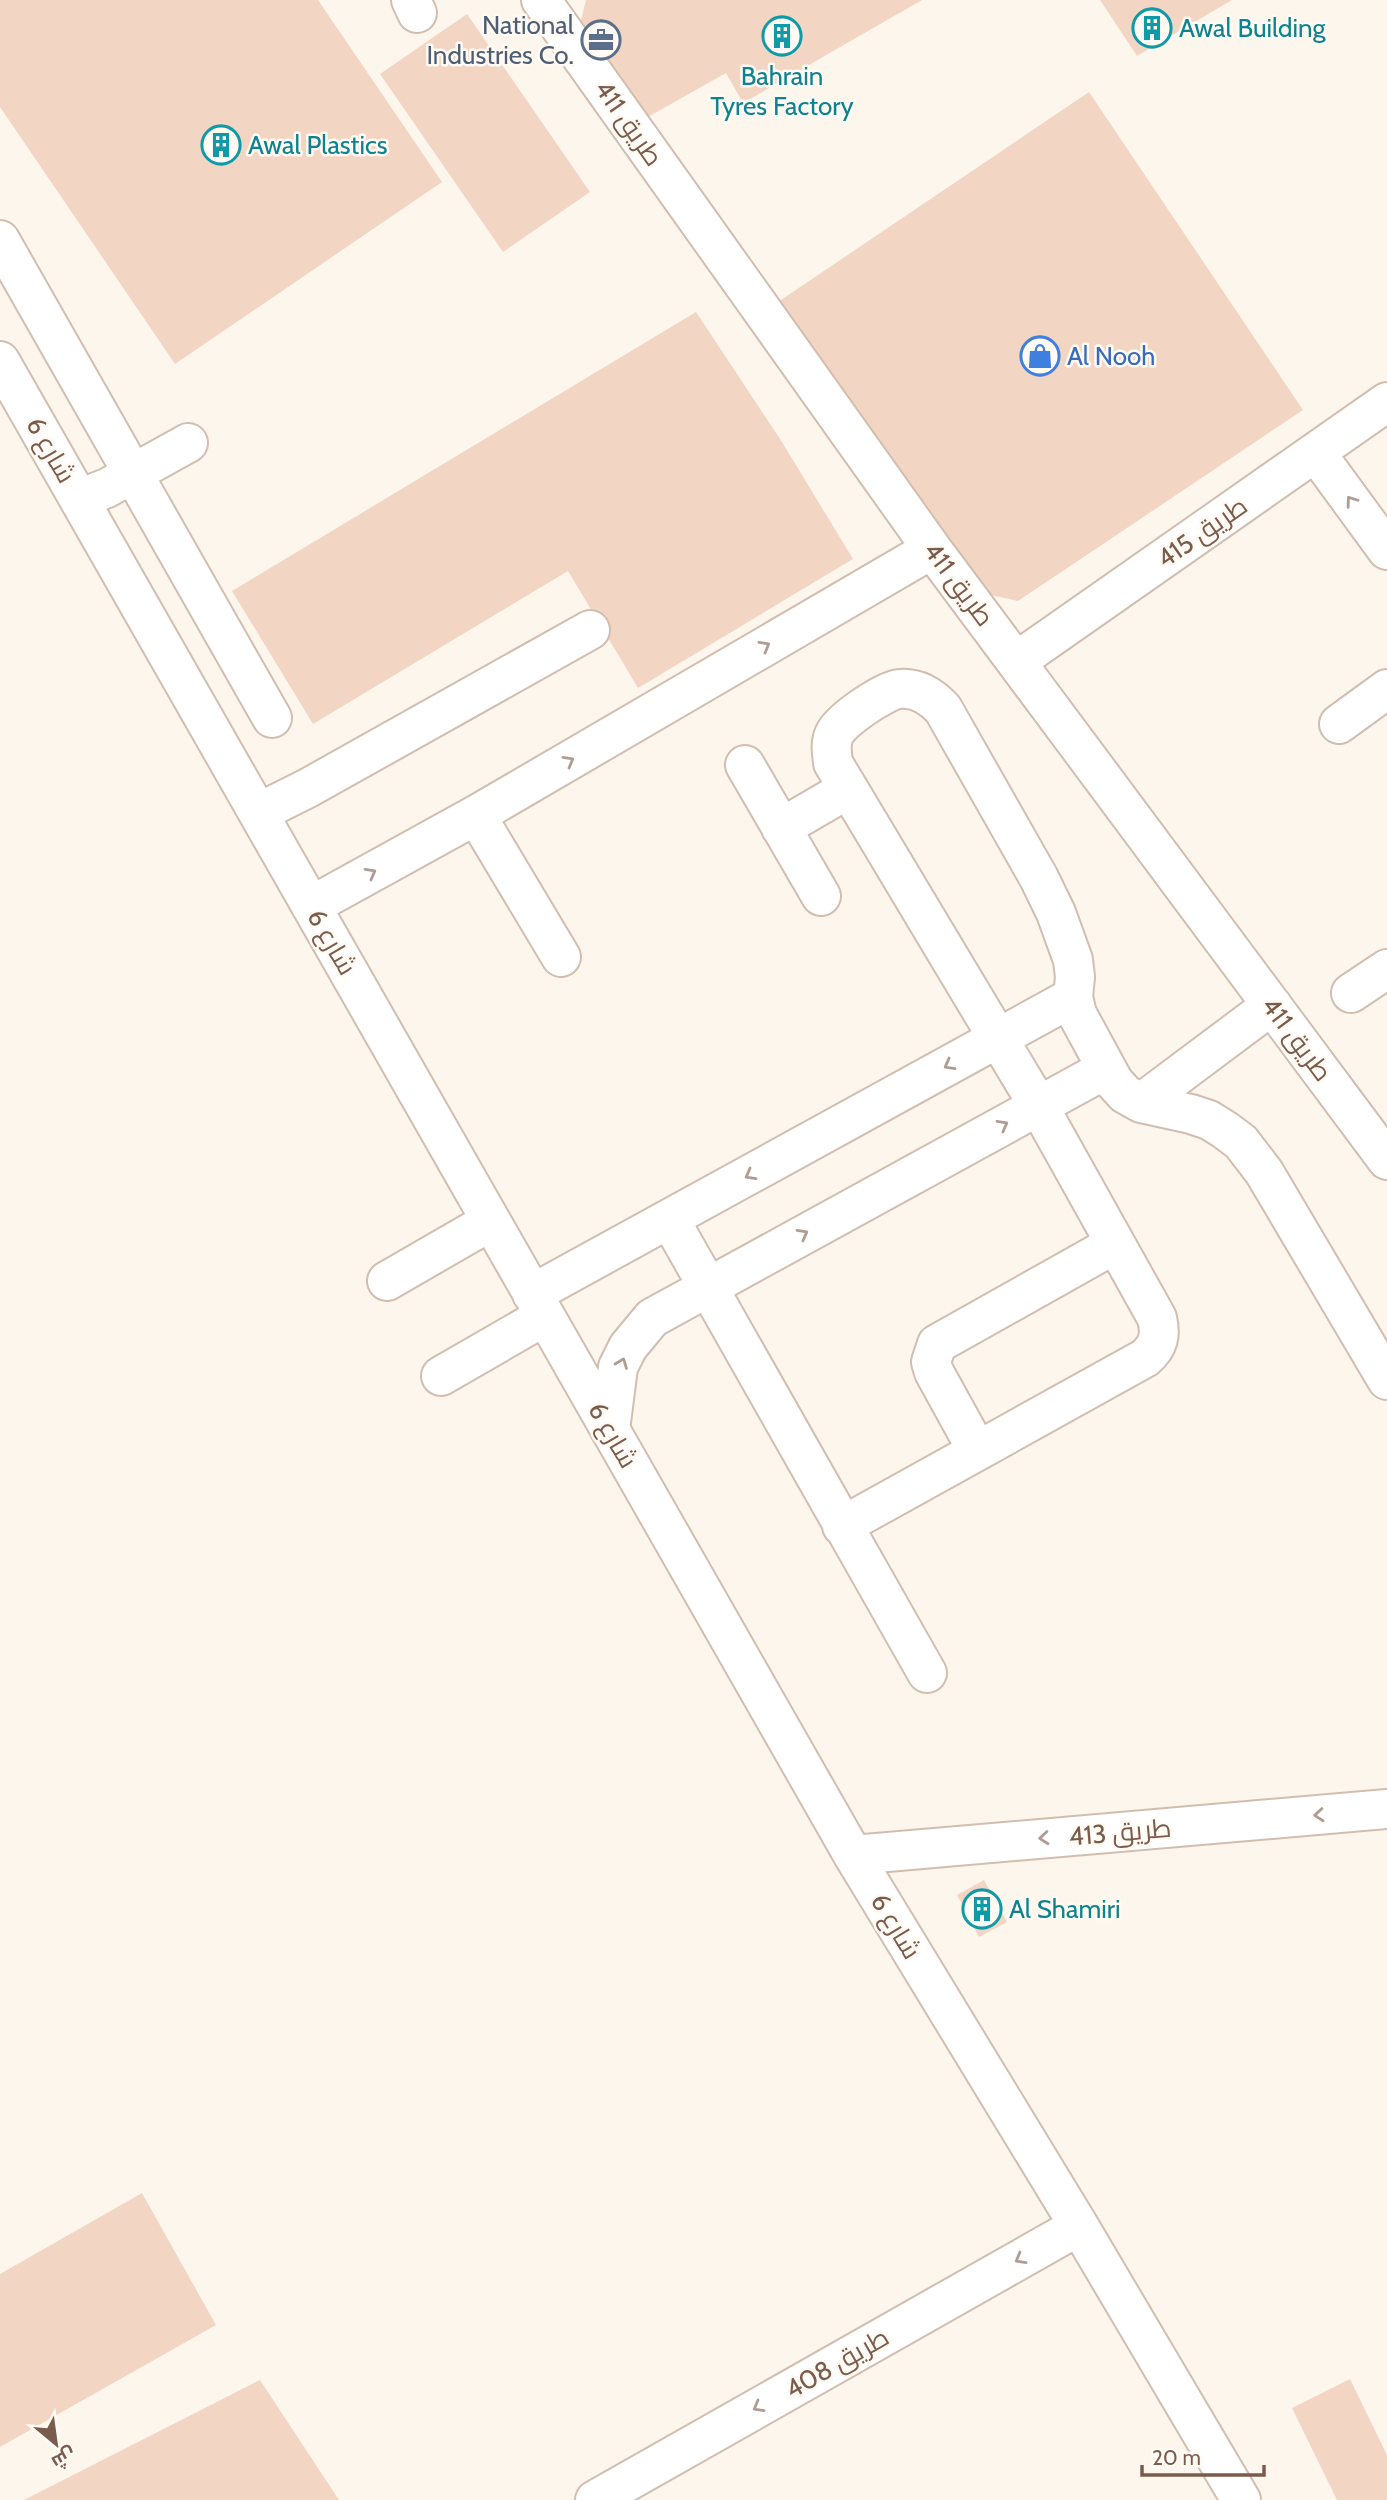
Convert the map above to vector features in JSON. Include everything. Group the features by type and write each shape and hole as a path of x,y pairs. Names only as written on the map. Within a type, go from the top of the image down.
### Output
{"street":[{"name":"طريق 411","path":"541,0 932,549 1387,1160"},
{"path":"0,240 272,718"},
{"name":"شارع 6","path":"0,361 853,1855 1079,2225 1241,2500"},
{"name":"طريق 415","path":"1017,661 1387,402"},
{"path":"79,499 107,488 188,443"},
{"path":"1316,453 1387,550"},
{"path":"311,906 476,816 932,549"},
{"path":"258,813 308,788 590,630"},
{"path":"842,1525 1145,1358 1153,1352 1158,1343 1160,1330 1157,1318 1038,1105 833,763 831,748 834,734 842,723 852,714 897,689 910,689 934,699 949,719 1051,901 1073,960 1073,997 1077,1014 1114,1082 1125,1094 1141,1103 1209,1120 1241,1142 1254,1156 1387,1380"},
{"path":"1339,724 1387,689"},
{"path":"745,765 821,896"},
{"path":"781,828 848,789"},
{"path":"476,816 561,957"},
{"path":"1351,993 1387,969"},
{"path":"441,1376 538,1305 670,1220 1073,997"},
{"path":"1141,1103 1272,1005"},
{"path":"610,1430 618,1367 628,1348 652,1318 1106,1069"},
{"path":"670,1220 926,1673"},
{"path":"387,1281 491,1222"},
{"path":"978,1450 934,1371 931,1362 937,1344 1115,1244"},
{"name":"طريق 413","path":"853,1855 1387,1809"},
{"name":"طريق 408","path":"595,2500 1079,2225"}],"building":[{"name":"Awal Plastics","path":"0,0 318,0 442,182 175,364 0,107"},
{"path":"586,0 922,0 743,103 726,73 639,122 581,20"},
{"name":"Awal Building","path":"1100,0 1232,0 1137,56"},
{"name":"Awal Plastics","path":"467,14 590,192 503,252 380,74"},
{"name":"Al Nooh","path":"1089,92 1303,410 1018,601 973,591 778,302"},
{"path":"696,312 782,442 853,559 638,688 568,571 313,724 232,591"},
{"name":"Al Shamiri","path":"984,1880 1007,1922 979,1937 957,1895"},
{"path":"142,2193 216,2325 0,2447 0,2274"},
{"path":"1350,2379 1387,2455 1387,2500 1337,2500 1292,2408"},
{"path":"260,2380 339,2500 24,2500"}],"place":[{"name":"Awal Building","path":"1152,28"},
{"name":"Bahrain Tyres Factory","path":"782,36"},
{"name":"National Industries Co.","path":"601,40"},
{"name":"Awal Plastics","path":"221,145"},
{"name":"Al Nooh","path":"1040,356"},
{"name":"Al Shamiri","path":"982,1909"}]}
